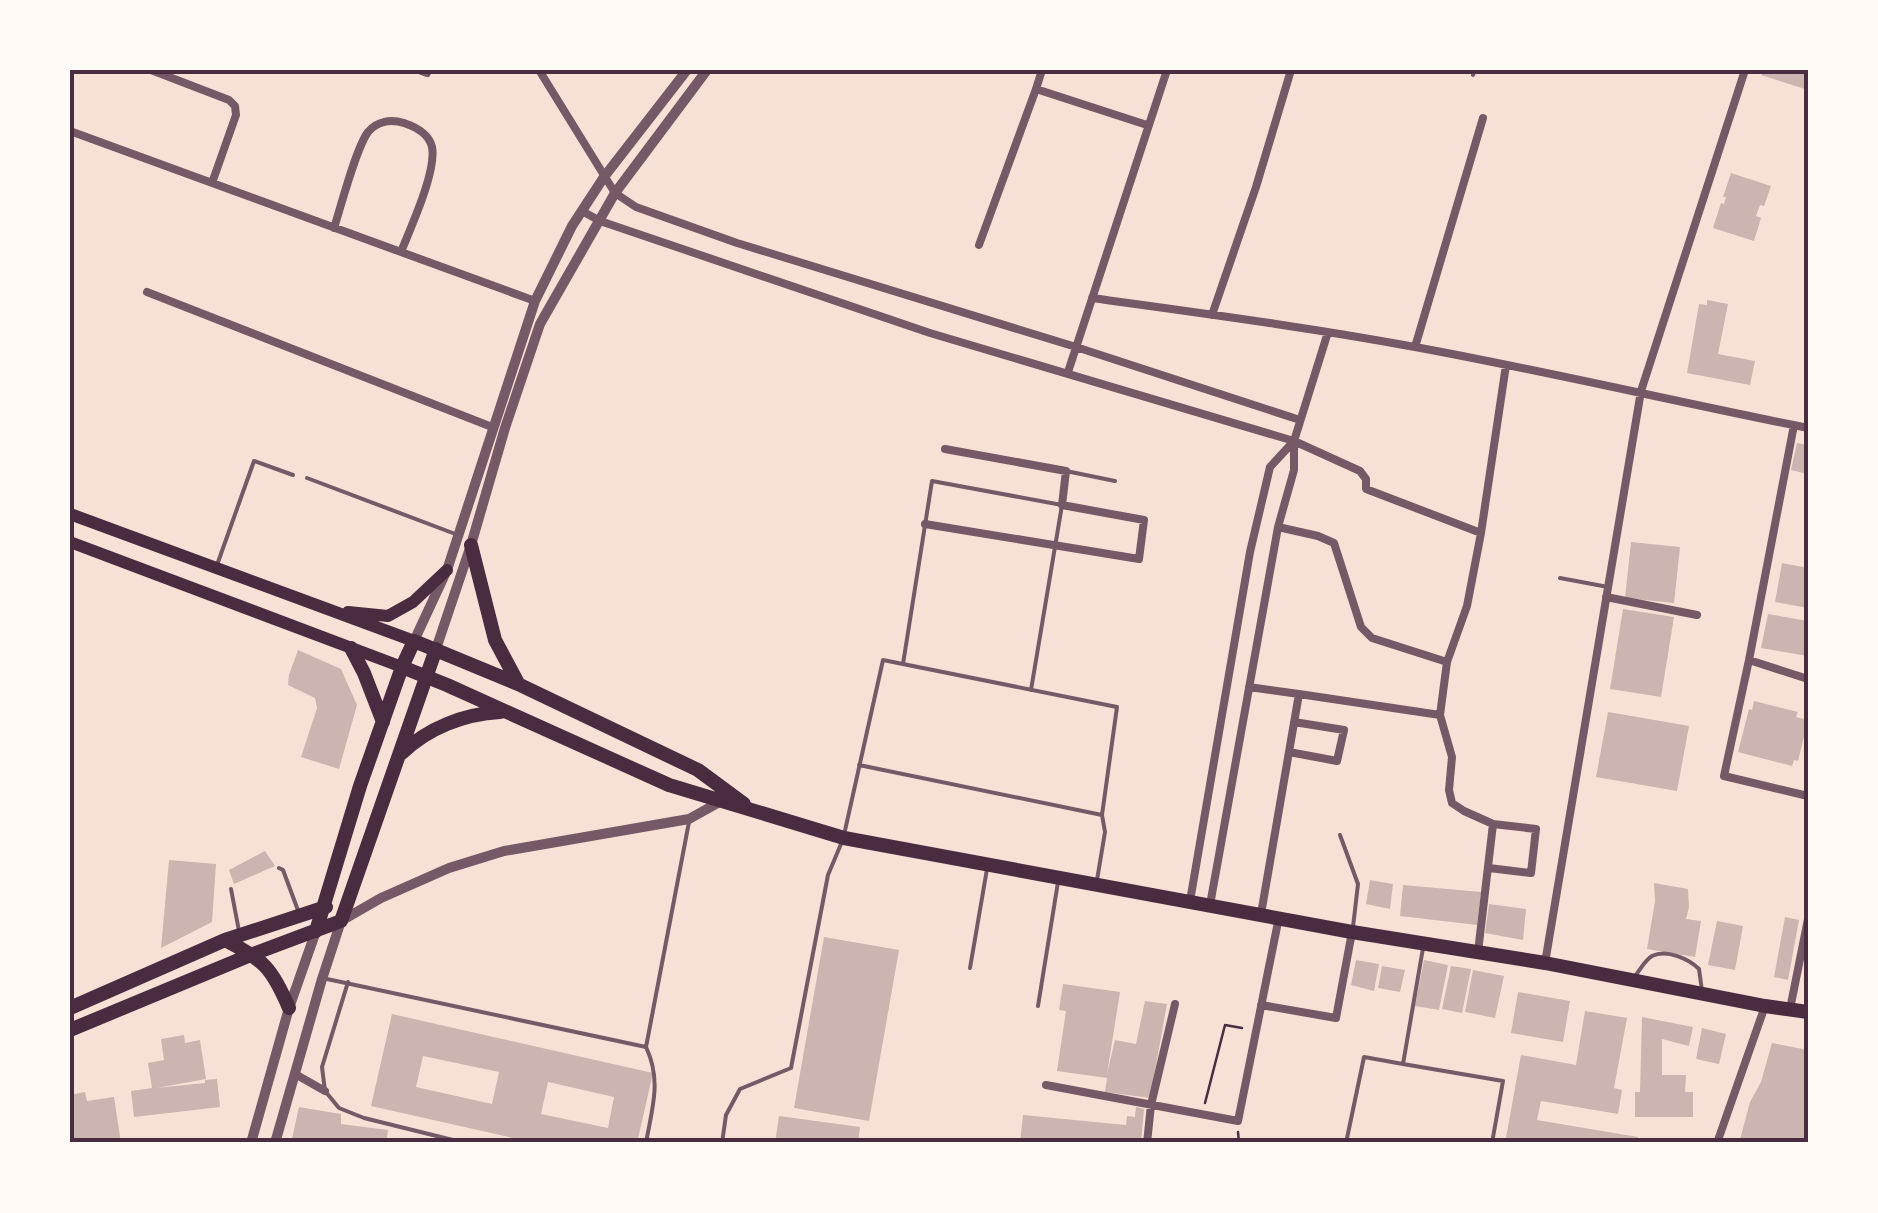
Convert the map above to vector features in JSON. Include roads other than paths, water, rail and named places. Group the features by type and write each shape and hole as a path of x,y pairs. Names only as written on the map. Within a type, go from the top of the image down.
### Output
{"highway":[{"path":"471,546 495,640 518,684"},
{"path":"316,931 360,786 414,642 518,684 698,770 726,798"},
{"path":"350,648 383,722"},
{"path":"70,1030 341,921 436,649"},
{"path":"402,666 669,786 726,798 752,811 844,838 1808,1012"},
{"path":"398,758 426,732 482,713 506,712"},
{"path":"70,1008 232,938 346,902"},
{"path":"232,938 276,979 288,1008"}],"main road":[{"path":"70,514 414,642"},
{"path":"70,542 402,666"},
{"path":"137,566 148,544"},
{"path":"326,610 388,616 412,602 447,570"}],"street":[{"path":"151,70 229,100 235,106 236,116 212,183"},
{"path":"419,70 428,70"},
{"path":"539,70 615,193 636,207 737,243 1300,420"},
{"path":"414,642 447,570 534,301 572,226 604,177 686,70"},
{"path":"436,649 540,324 615,193 708,70"},
{"path":"979,245 1042,70"},
{"path":"1068,372 1167,70"},
{"path":"1212,314 1256,187 1290,70"},
{"path":"1545,963 1641,391 1745,70"},
{"path":"1036,89 1148,125"},
{"path":"1415,347 1482,118"},
{"path":"334,228 369,130 380,122 394,120 410,125 425,134 432,146 432,162 401,252"},
{"path":"70,131 534,301"},
{"path":"582,211 600,221 930,333 1294,441 1360,471 1366,479 1366,489 1481,533"},
{"path":"146,292 492,428"},
{"path":"1092,298 1415,347 1808,428"},
{"path":"1210,905 1278,527 1294,470 1294,441 1328,332"},
{"path":"1489,868 1531,873 1536,829 1493,824 1452,803 1452,758 1440,715 1447,662 1467,606 1481,533 1506,365"},
{"path":"1794,425 1724,776 1808,796"},
{"path":"1190,901 1247,571 1266,484 1270,467 1294,441"},
{"path":"924,524 1138,559 1144,520 1062,505 1066,471 945,450"},
{"path":"1278,527 1318,536 1334,544 1361,627 1372,638 1447,662"},
{"path":"1607,592 1698,615"},
{"path":"1749,660 1808,679"},
{"path":"1250,686 1440,715"},
{"path":"1261,914 1299,694"},
{"path":"1289,752 1337,762 1344,730 1294,722"},
{"path":"276,1143 341,921 381,898 449,868 504,851 689,819 726,798"},
{"path":"1478,952 1493,824"},
{"path":"346,902 381,898"},
{"path":"1046,1085 1238,1120 1279,917"},
{"path":"1790,1009 1808,919"},
{"path":"251,1143 288,1008 316,931"},
{"path":"1261,1005 1336,1018 1352,932"},
{"path":"1147,1143 1151,1105 1175,1004"},
{"path":"1718,1143 1766,1006"},
{"path":"295,1074 325,1091"}],"lane":[{"path":"216,570 254,461 292,475"},
{"path":"1066,471 1115,481"},
{"path":"306,478 458,535"},
{"path":"903,664 932,481 1062,505 1031,690"},
{"path":"1560,578 1607,592"},
{"path":"722,1143 726,1115 740,1090 792,1068 828,875 844,838 882,660 1117,707 1096,884"},
{"path":"860,765 1102,815"},
{"path":"646,1143 656,1072 646,1046 689,819"},
{"path":"1340,835 1358,884 1352,932"},
{"path":"70,847 70,862"},
{"path":"970,968 988,865"},
{"path":"279,868 300,915"},
{"path":"1038,1006 1059,878"},
{"path":"231,889 232,938"},
{"path":"1402,1064 1424,943"},
{"path":"1632,980 1650,957 1658,954 1689,959 1700,969 1702,994"},
{"path":"322,978 646,1046"},
{"path":"348,982 322,1068 325,1091 339,1108 364,1118 466,1143"},
{"path":"1346,1143 1364,1057 1503,1081 1492,1143"}]}
